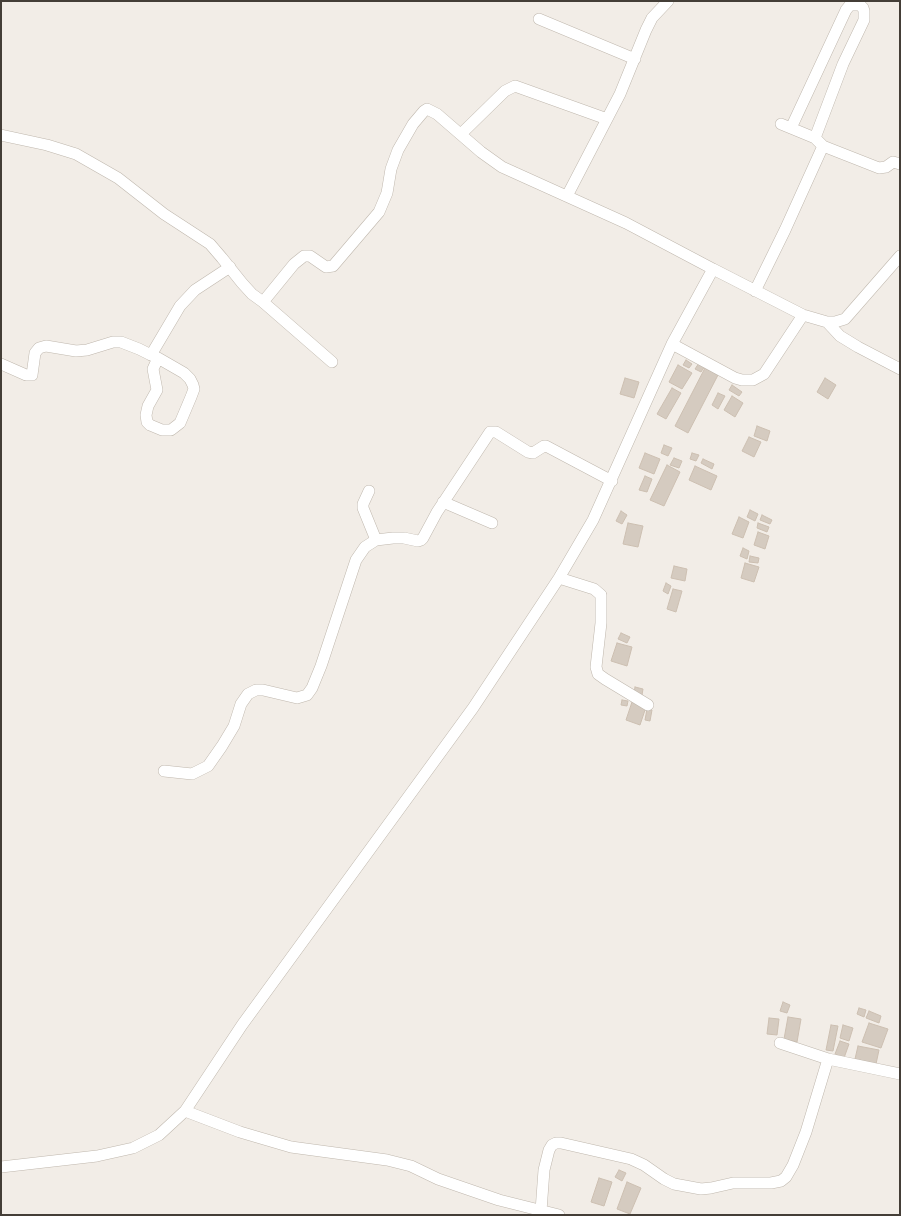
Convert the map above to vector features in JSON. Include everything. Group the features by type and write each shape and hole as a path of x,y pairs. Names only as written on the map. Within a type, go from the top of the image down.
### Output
{"street":[{"path":"566,196 620,94 652,18 668,1"},
{"path":"814,138 843,64 864,20 863,8 860,5 850,5 846,10 786,126 814,138 823,146 879,168 886,167 893,162 900,164"},
{"path":"539,20 635,59"},
{"path":"461,134 505,91 515,86 607,119"},
{"path":"263,302 294,264 304,256 310,256 326,267 333,266 379,212 387,193 391,169 398,150 424,111 430,109 481,152 502,167 626,223 803,315 827,322 835,322 845,319 900,256"},
{"path":"1,135 47,145 69,152 98,165 118,178 164,214 210,244 252,294 332,362"},
{"path":"755,291 786,230 823,146"},
{"path":"1,364 26,376 32,375 35,353 39,348 46,346 76,351 87,350 114,342 121,342 155,356 184,373 190,379 194,389 180,423 171,430 162,430 150,426 147,422 146,415 148,406 157,390 153,369 155,356 180,306 195,290 230,267"},
{"path":"1,1167 97,1156 132,1148 159,1135 185,1111 242,1025 473,708 559,578 594,520 672,344 712,269"},
{"path":"672,344 735,378 742,380 753,380 764,374 803,315"},
{"path":"827,322 840,336 858,348 900,370"},
{"path":"164,771 192,774 208,766 234,726 241,704 248,694 256,690 263,690 297,698 307,695 312,688 321,666 356,560 365,547 376,540 384,538 421,540 443,502 490,432 496,432 528,452 533,453 543,446 546,446 612,481"},
{"path":"369,491 363,504 363,508 376,540"},
{"path":"443,502 492,524"},
{"path":"559,578 594,589 601,595 602,623 596,666 598,674 648,705"},
{"path":"780,1043 828,1059 900,1074"},
{"path":"541,1211 544,1170 549,1150 552,1145 559,1142 631,1159 674,1184 701,1189 733,1183 771,1183 781,1181 786,1177 793,1165 806,1132 828,1059"},
{"path":"185,1111 240,1132 292,1147 387,1160 411,1166 438,1179 499,1200 559,1215"}],"building":[{"path":"686,360 692,364 689,368 683,365"},
{"path":"699,363 705,366 701,372 695,369"},
{"path":"678,365 692,373 682,389 669,382"},
{"path":"705,368 718,375 688,433 675,426"},
{"path":"625,378 639,382 634,398 620,394"},
{"path":"825,378 836,385 828,399 817,392"},
{"path":"732,385 742,392 739,396 729,390"},
{"path":"672,388 681,393 666,419 657,414"},
{"path":"718,393 725,396 718,409 712,405"},
{"path":"732,396 743,403 735,417 724,410"},
{"path":"757,426 770,431 767,441 754,436"},
{"path":"749,437 761,442 754,457 742,451"},
{"path":"664,445 672,448 668,456 661,453"},
{"path":"645,453 660,459 654,474 639,468"},
{"path":"692,453 699,455 696,461 690,459"},
{"path":"674,458 682,461 679,468 670,465"},
{"path":"703,459 714,464 712,469 701,463"},
{"path":"667,465 680,472 664,506 650,500"},
{"path":"695,466 717,476 711,490 689,480"},
{"path":"645,476 652,479 647,492 639,490"},
{"path":"750,510 758,514 755,521 747,517"},
{"path":"621,511 627,515 622,524 616,521"},
{"path":"762,515 772,520 770,524 760,520"},
{"path":"739,517 749,522 743,538 732,534"},
{"path":"628,523 643,526 638,547 623,544"},
{"path":"758,523 769,527 767,532 757,528"},
{"path":"758,532 769,536 765,549 754,545"},
{"path":"743,548 749,551 747,559 740,556"},
{"path":"750,556 759,558 758,563 749,562"},
{"path":"745,563 759,567 754,582 741,578"},
{"path":"674,566 687,569 685,581 671,578"},
{"path":"666,583 671,586 668,594 663,591"},
{"path":"673,589 682,591 676,612 667,609"},
{"path":"621,633 630,637 627,643 618,639"},
{"path":"617,643 632,647 627,666 611,661"},
{"path":"635,687 643,689 642,695 634,693"},
{"path":"622,700 628,701 627,706 621,705"},
{"path":"632,702 646,707 640,725 626,720"},
{"path":"647,709 652,710 650,721 645,720"},
{"path":"783,1002 790,1005 787,1013 780,1011"},
{"path":"859,1008 866,1010 864,1017 857,1014"},
{"path":"869,1011 881,1016 879,1023 866,1018"},
{"path":"788,1017 801,1019 797,1042 784,1039"},
{"path":"769,1018 779,1019 777,1035 767,1034"},
{"path":"869,1023 888,1029 881,1048 862,1042"},
{"path":"831,1025 838,1026 833,1051 826,1050"},
{"path":"843,1025 853,1028 849,1041 840,1038"},
{"path":"840,1041 849,1044 844,1058 835,1054"},
{"path":"858,1046 879,1050 876,1064 855,1059"},
{"path":"619,1170 626,1173 622,1181 615,1177"},
{"path":"599,1178 612,1182 604,1206 591,1202"},
{"path":"627,1182 641,1188 630,1214 617,1209"}]}
